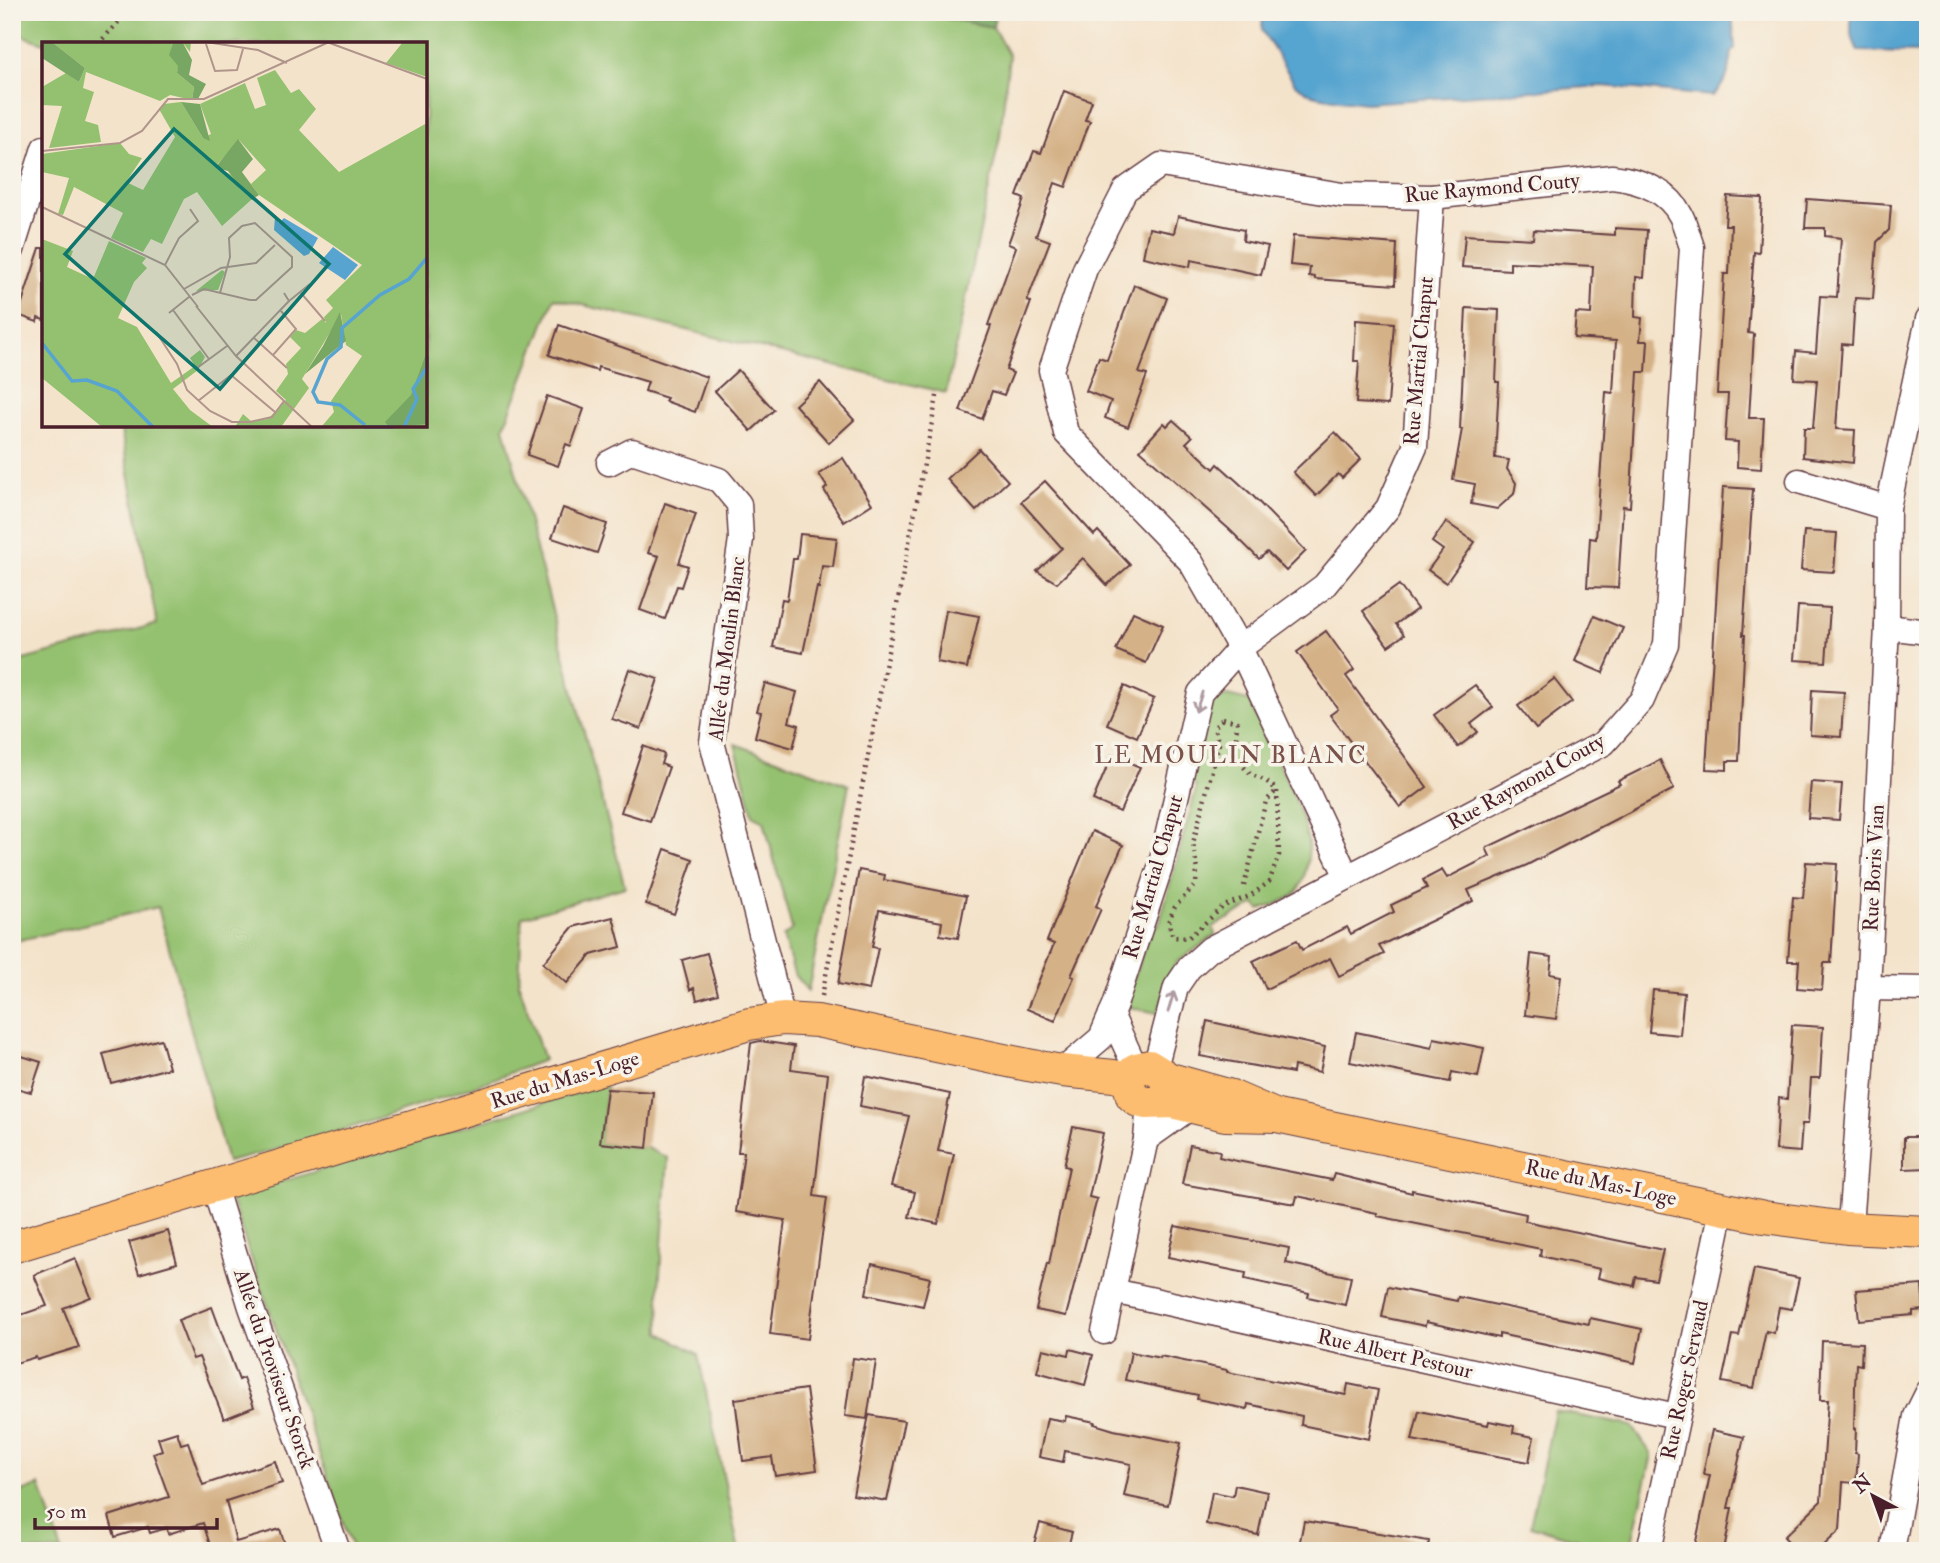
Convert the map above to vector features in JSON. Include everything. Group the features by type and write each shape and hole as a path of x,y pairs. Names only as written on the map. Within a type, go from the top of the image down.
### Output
{"main road":[{"name":"Rue du Mas-Loge","path":"12,1247 749,1024 783,1019 817,1021 1062,1071 1114,1076 1147,1083 1181,1084 1231,1096 1277,1116"},
{"name":"Rue du Mas-Loge","path":"1147,1083 1172,1102 1225,1115 1277,1116 1722,1209 1847,1228 1928,1232"}],"street":[{"path":"12,250 42,154"},
{"name":"Rue Raymond Couty","path":"1147,1083 1176,987 1189,968 1210,948 1347,877 1604,743 1642,700 1666,644 1692,247 1681,216 1673,205 1660,193 1635,180 1612,177 1432,197 1342,195 1161,165 1125,190 1084,270 1051,370 1066,433 1191,562 1240,648 1347,877"},
{"name":"Rue Martial Chaput","path":"1062,1071 1101,1038 1111,1014 1160,868 1200,693 1240,648 1324,586 1388,509 1415,447 1432,197"},
{"name":"Rue Boris Vian","path":"1847,1228 1851,1212 1868,988 1888,627 1888,508 1922,380 1928,319"},
{"name":"Allée du Moulin Blanc","path":"609,463 632,451 719,480 739,504 741,539 712,741 783,1019"},
{"path":"1799,481 1888,508"},
{"path":"1888,627 1928,632"},
{"path":"1868,988 1928,989"},
{"path":"1104,1332 1149,1115 1147,1083 1111,1014"},
{"path":"1146,1139 1191,1107"},
{"name":"Allée du Proviseur Storck","path":"214,1186 251,1307 338,1551"},
{"name":"Rue Roger Servaud","path":"1649,1551 1722,1209"},
{"name":"Rue Albert Pestour","path":"1113,1291 1676,1416"},
{"path":"1892,1551 1916,1416 1928,1392"}],"path":[{"path":"100,42 128,12"},
{"path":"817,1021 938,391"},
{"path":"1223,718 1237,722 1235,757 1250,774 1266,781 1277,790 1279,855 1269,882 1250,896 1224,906 1188,938 1173,937 1168,922 1175,907 1196,884 1197,868 1193,843 1219,744 1214,728 1223,718"},
{"path":"1244,886 1266,801 1299,772"}],"green space":[{"path":"12,12 533,12 534,17 544,12 913,12 993,27 1009,56 1000,136 946,393 554,298 504,427 625,887 522,917 519,984 544,1060 387,1116 227,1162 158,907 12,942 12,663 157,624 120,427 427,427 427,42 42,42 12,32"},
{"path":"913,12 996,12 993,27"},
{"path":"1227,696 1249,701 1289,785 1308,843 1305,874 1299,889 1288,899 1260,910 1255,904 1213,927 1215,935 1176,963 1157,1013 1125,1006 1152,923 1159,925 1197,786 1189,783 1211,701"},
{"path":"735,744 849,785 808,991 795,976 783,937 792,929 764,821 753,815"},
{"path":"604,1085 607,1089 600,1143 647,1148 668,1158 659,1288 660,1333 698,1354 739,1551 353,1551 230,1197"},
{"path":"1555,1411 1632,1426 1652,1455 1630,1551 1613,1551 1530,1526"},
{"path":"40,1485 62,1551 12,1551 12,1496"}],"water":[{"path":"1263,12 1318,12 1329,19 1331,12 1732,12 1735,49 1731,52 1727,76 1712,96 1602,86 1366,103 1313,95 1295,84 1262,30"},
{"path":"1851,12 1928,12 1928,52 1858,51 1851,34"}],"building":[{"path":"1064,91 1092,101 1085,120 1090,121 1066,187 1055,183 1036,236 1050,241 1027,301 1031,302 1006,370 1013,373 1004,395 992,391 982,419 960,411 1016,247 1008,244 1024,199 1017,196 1034,151 1041,153"},
{"path":"1727,196 1762,198 1759,253 1754,252 1748,333 1754,334 1749,418 1764,418 1761,469 1737,467 1738,442 1725,441 1728,394 1717,394 1724,274 1729,274 1731,225 1725,225"},
{"path":"1807,199 1891,205 1889,230 1877,242 1873,299 1855,298 1852,345 1842,344 1836,429 1855,430 1853,463 1803,457 1804,428 1813,428 1817,380 1794,379 1796,351 1816,353 1820,296 1837,297 1841,238 1825,236 1825,228 1805,228"},
{"path":"1178,216 1244,230 1243,241 1268,246 1261,275 1191,260 1190,267 1143,257 1149,228 1174,233"},
{"path":"1615,228 1647,230 1644,278 1636,277 1635,317 1642,318 1640,341 1648,341 1646,372 1638,372 1630,507 1623,506 1618,588 1587,587 1590,538 1596,539 1606,392 1613,393 1616,341 1574,338 1576,313 1591,314 1593,266 1510,262 1510,270 1462,267 1465,235 1533,239 1534,230 1615,235"},
{"path":"1293,236 1397,244 1395,285 1315,279 1309,276 1310,267 1290,265"},
{"path":"42,248 42,319 38,318 37,322 18,315"},
{"path":"1134,285 1167,298 1139,373 1147,375 1128,427 1105,418 1111,401 1086,391 1099,357 1107,360"},
{"path":"1466,308 1499,310 1495,458 1509,460 1507,469 1516,483 1514,494 1497,509 1471,504 1475,484 1453,480 1462,429"},
{"path":"1356,320 1394,323 1388,405 1356,403 1359,361 1354,361"},
{"path":"559,325 707,377 695,412 645,391 648,382 598,367 597,371 549,355"},
{"path":"738,370 774,410 751,431 715,391"},
{"path":"820,382 854,420 829,443 795,405"},
{"path":"547,396 584,409 571,446 566,444 558,466 527,455"},
{"path":"1173,420 1192,437 1186,443 1214,469 1218,464 1306,551 1286,571 1267,552 1259,559 1140,450 1164,423 1167,426"},
{"path":"1335,432 1361,459 1342,478 1338,474 1316,496 1293,472"},
{"path":"979,449 1008,481 976,511 947,479"},
{"path":"843,458 872,504 844,522 824,490 827,487 819,474"},
{"path":"1045,481 1094,535 1098,531 1130,565 1107,585 1083,558 1057,583 1037,571 1062,548 1021,502"},
{"path":"1723,487 1753,489 1743,635 1739,761 1727,761 1727,770 1706,769"},
{"path":"665,503 696,514 679,563 688,566 681,587 677,586 665,619 640,610 659,556 648,553"},
{"path":"563,508 607,524 597,553 552,538"},
{"path":"1446,522 1475,542 1446,583 1428,570 1443,550 1432,542"},
{"path":"1804,531 1837,533 1834,572 1801,570"},
{"path":"800,534 837,538 833,567 822,566 803,653 773,647 782,599 787,600 793,559 797,559"},
{"path":"1399,585 1417,609 1396,624 1404,635 1388,646 1363,611"},
{"path":"1798,606 1830,608 1826,662 1794,660"},
{"path":"946,610 979,616 967,668 937,662"},
{"path":"1133,612 1163,625 1146,663 1116,650"},
{"path":"1594,616 1623,628 1603,673 1575,661"},
{"path":"1326,631 1354,670 1346,676 1427,787 1400,807 1330,715 1338,709 1297,652"},
{"path":"629,669 658,679 641,729 612,719"},
{"path":"1554,679 1572,702 1536,729 1518,706"},
{"path":"765,683 797,692 789,722 799,725 793,748 755,737 761,712 757,711"},
{"path":"1475,685 1493,707 1471,724 1478,732 1458,747 1434,715"},
{"path":"1124,686 1154,699 1137,737 1107,724"},
{"path":"1812,690 1844,692 1841,737 1810,735"},
{"path":"643,746 664,754 661,764 669,767 650,821 621,812"},
{"path":"1112,755 1140,767 1120,812 1093,800"},
{"path":"1660,760 1674,789 1527,865 1468,890 1473,901 1379,946 1384,954 1339,976 1330,958 1266,989 1253,961 1297,940 1302,950 1347,927 1351,934 1394,912 1391,905 1427,888 1423,880 1442,870 1447,878 1490,856 1486,848 1620,784 1618,781"},
{"path":"1811,782 1842,784 1839,820 1808,818"},
{"path":"1092,831 1123,845 1096,906 1101,909 1071,976 1074,977 1055,1021 1027,1009 1054,944 1047,941"},
{"path":"665,849 693,859 674,914 646,904"},
{"path":"1806,862 1837,864 1831,963 1824,963 1822,990 1797,988 1799,961 1788,961 1793,897 1803,898"},
{"path":"859,870 885,875 884,880 966,896 958,938 940,935 942,922 879,910 872,947 878,948 869,990 838,984"},
{"path":"613,917 621,947 591,955 567,983 543,963 573,927"},
{"path":"707,953 718,994 697,1000 694,988 690,990 682,960"},
{"path":"1531,954 1552,957 1550,974 1561,976 1556,1019 1525,1015"},
{"path":"1653,990 1684,993 1680,1035 1649,1032"},
{"path":"1207,1021 1325,1047 1320,1072 1294,1066 1293,1073 1200,1056"},
{"path":"1792,1025 1823,1027 1820,1078 1811,1078 1808,1124 1802,1124 1800,1152 1776,1150 1779,1098 1787,1099"},
{"path":"1356,1032 1432,1048 1434,1038 1484,1048 1478,1077 1452,1072 1450,1082 1350,1062"},
{"path":"161,1039 169,1068 111,1083 103,1054"},
{"path":"760,1041 794,1046 791,1069 828,1074 814,1196 827,1198 808,1339 770,1334 785,1220 736,1212 744,1152 738,1152 751,1043"},
{"path":"12,1053 41,1062 31,1092 12,1087"},
{"path":"865,1076 950,1094 938,1151 954,1154 938,1224 909,1217 915,1192 891,1186 909,1116 860,1106"},
{"path":"607,1089 653,1092 647,1148 600,1143"},
{"path":"1073,1127 1103,1133 1089,1197 1097,1199 1066,1316 1036,1310 1047,1263 1049,1264 1069,1167 1064,1166"},
{"path":"1904,1137 1928,1137 1928,1168 1904,1169"},
{"path":"1190,1145 1220,1151 1219,1157 1232,1160 1332,1180 1334,1174 1412,1193 1412,1190 1526,1214 1525,1221 1663,1250 1656,1280 1636,1277 1634,1286 1598,1278 1600,1269 1540,1256 1541,1249 1377,1216 1377,1213 1297,1196 1295,1204 1182,1184"},
{"path":"1175,1226 1289,1248 1286,1263 1351,1277 1345,1305 1308,1297 1309,1293 1245,1279 1246,1273 1168,1257"},
{"path":"168,1231 177,1263 139,1274 129,1242"},
{"path":"75,1258 91,1297 63,1308 79,1347 37,1360 36,1357 12,1364 12,1318 47,1306 34,1275"},
{"path":"872,1264 930,1278 923,1306 866,1294"},
{"path":"1754,1269 1799,1278 1792,1309 1779,1307 1774,1333 1766,1331 1754,1388 1722,1382 1732,1335 1739,1336"},
{"path":"1922,1285 1924,1310 1913,1311 1913,1315 1859,1320 1856,1290"},
{"path":"1388,1287 1457,1301 1458,1297 1589,1324 1590,1318 1642,1329 1635,1363 1499,1334 1499,1338 1426,1322 1425,1326 1382,1317"},
{"path":"212,1307 239,1380 243,1378 254,1407 224,1419 199,1357 193,1359 178,1320"},
{"path":"1822,1341 1862,1343 1861,1365 1856,1364 1855,1387 1855,1453 1858,1454 1856,1483 1843,1482 1840,1530 1818,1551 1798,1551 1784,1537 1821,1501 1828,1400 1820,1400"},
{"path":"1043,1349 1069,1355 1070,1349 1093,1355 1085,1385 1037,1372"},
{"path":"1131,1352 1346,1395 1348,1384 1378,1390 1369,1439 1301,1425 1302,1416 1248,1404 1247,1409 1197,1399 1198,1395 1125,1380"},
{"path":"853,1358 876,1361 867,1419 845,1416"},
{"path":"806,1389 817,1470 775,1476 772,1457 743,1461 735,1399"},
{"path":"1419,1411 1488,1425 1489,1421 1514,1426 1513,1433 1534,1437 1529,1462 1412,1440"},
{"path":"869,1415 904,1421 887,1501 853,1495"},
{"path":"1066,1416 1095,1422 1094,1424 1114,1430 1181,1443 1168,1505 1124,1496 1131,1464 1065,1451 1063,1462 1039,1457 1047,1418 1065,1421"},
{"path":"1712,1430 1744,1437 1728,1508 1732,1508 1724,1551 1694,1551 1710,1475 1703,1474"},
{"path":"177,1432 181,1444 188,1442 203,1485 275,1461 282,1483 226,1501 236,1542 280,1529 287,1551 212,1551 203,1523 168,1534 167,1528 150,1533 148,1527 115,1537 109,1516 169,1497 153,1453 162,1450 158,1438"},
{"path":"1235,1485 1267,1492 1258,1535 1206,1524 1212,1492 1233,1496"},
{"path":"1304,1521 1429,1541 1428,1551 1298,1551"},
{"path":"1040,1523 1072,1532 1067,1551 1032,1551"}],"district":[{"name":"LE MOULIN BLANC","path":"1231,755"}]}
